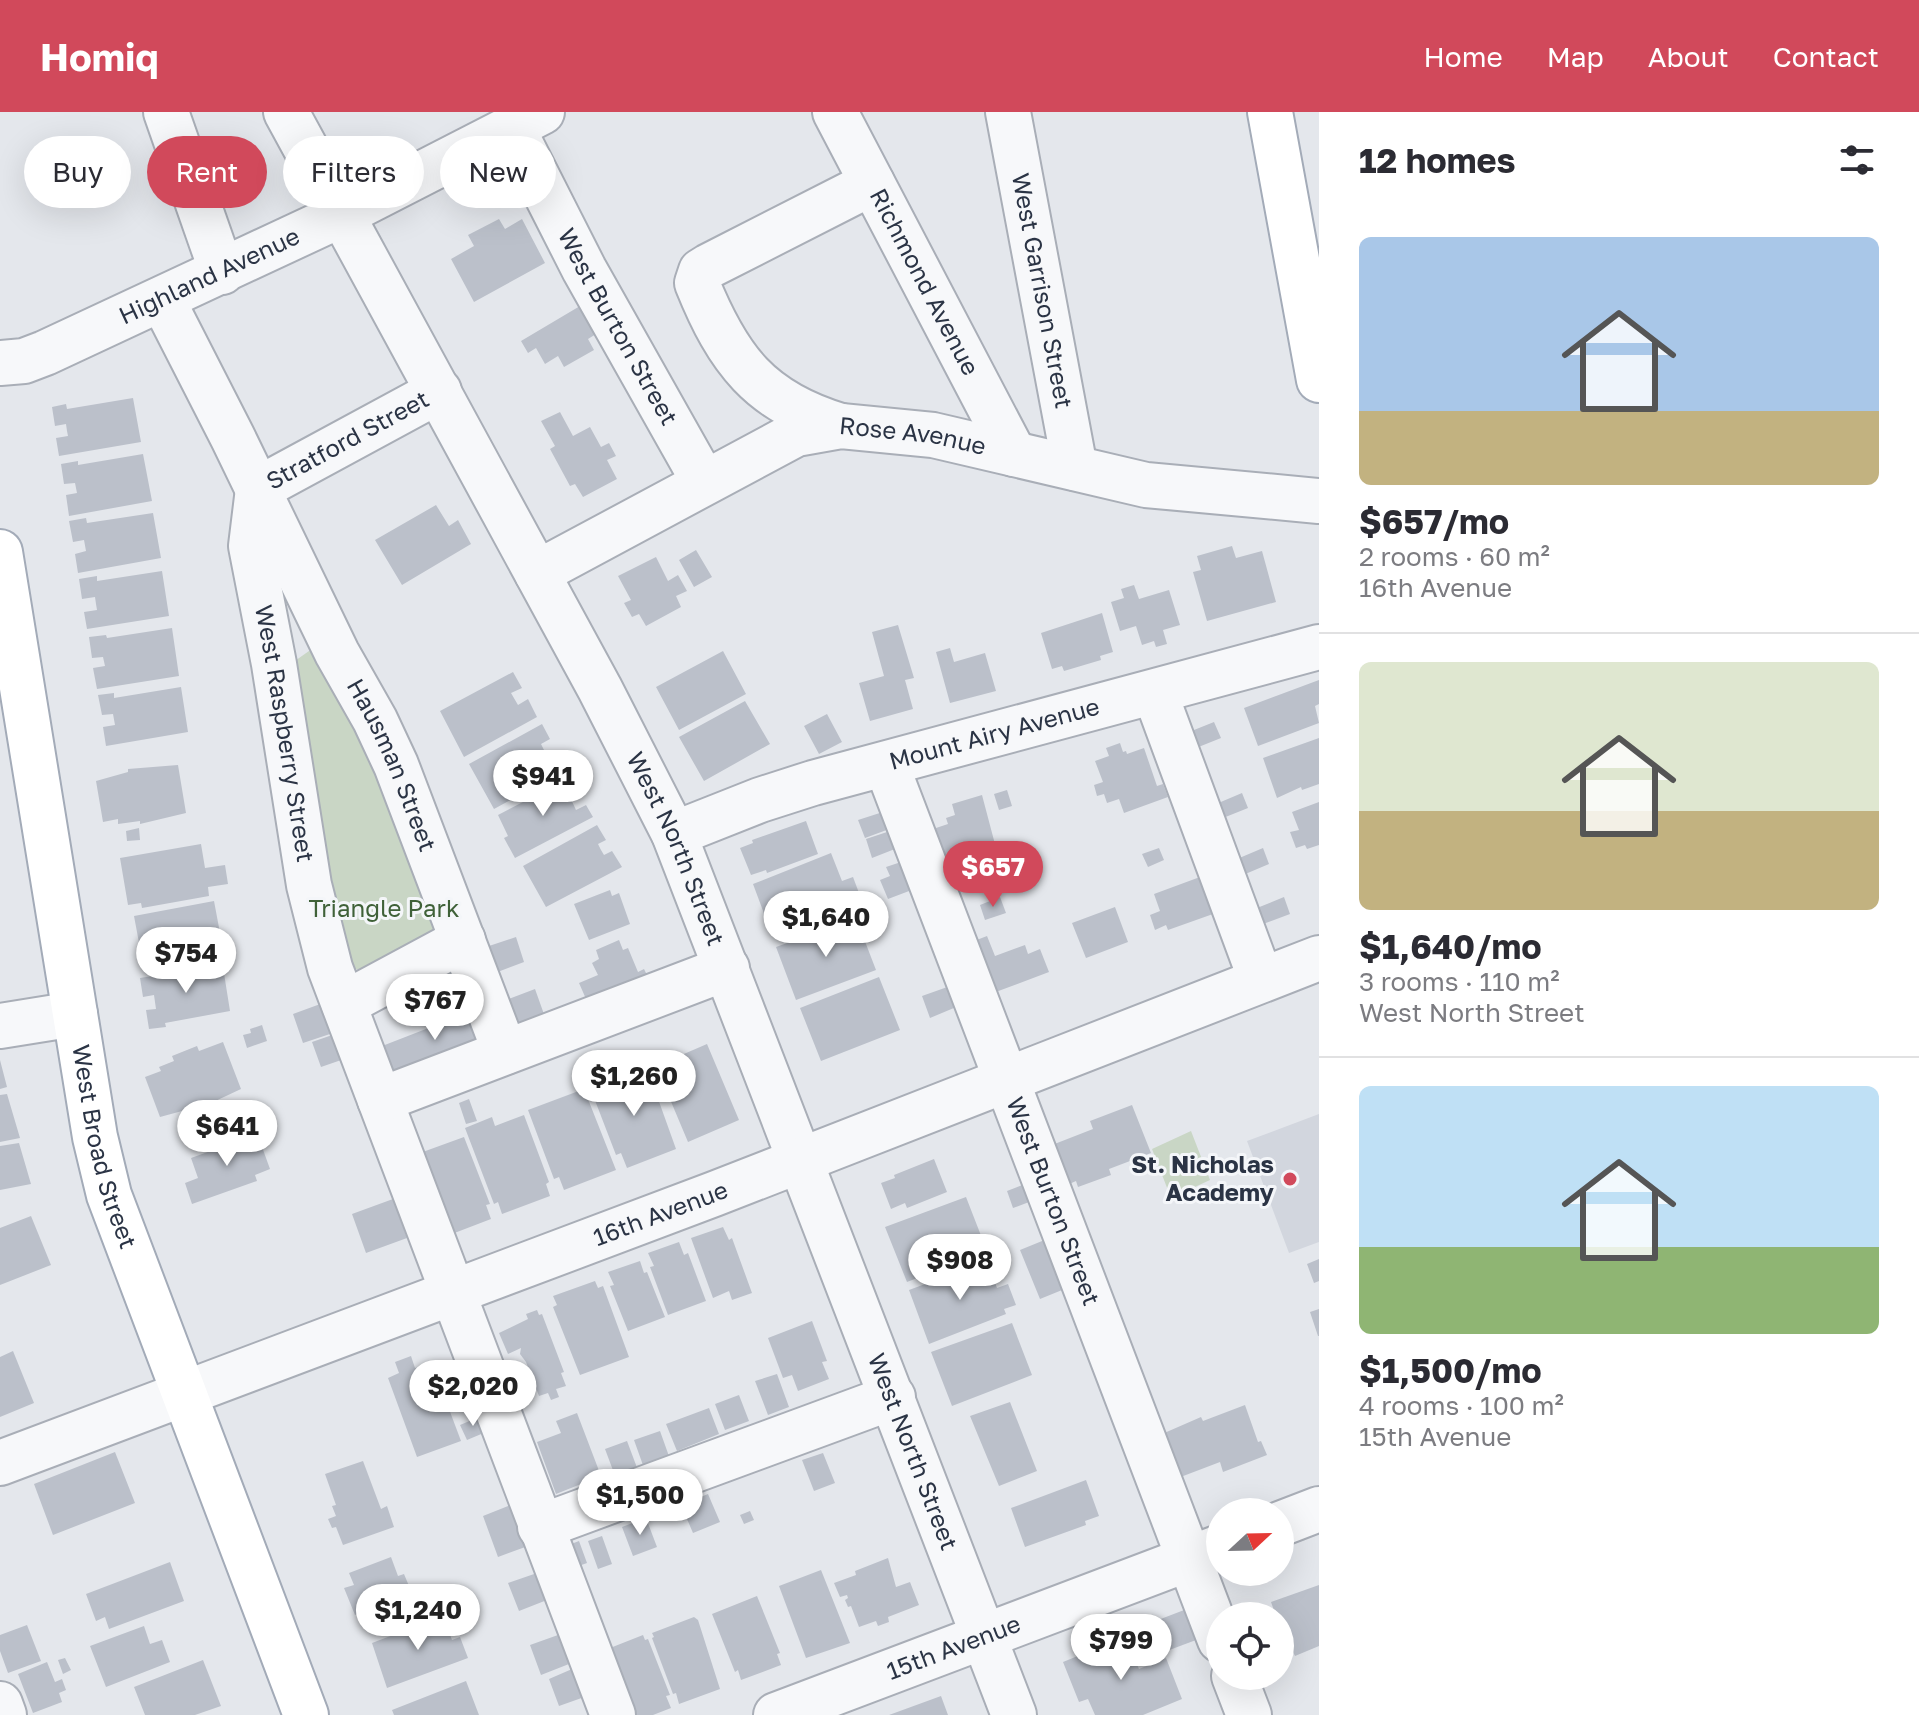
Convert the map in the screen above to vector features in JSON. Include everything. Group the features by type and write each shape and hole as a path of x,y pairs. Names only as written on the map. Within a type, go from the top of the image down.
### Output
{"main road":[{"path":"1270,112 1319,380"},
{"name":"West Broad Street","path":"0,552 95,1137 109,1195 306,1715"}],"street":[{"path":"166,112 222,272"},
{"name":"West North Street","path":"286,112 537,573 674,834 1014,1715"},
{"name":"Richmond Avenue","path":"835,112 1014,454"},
{"name":"West Garrison Street","path":"1008,112 1075,468"},
{"name":"Highland Avenue","path":"0,363 24,361 45,353 222,272 527,120"},
{"name":"West Burton Street","path":"527,120 584,269 704,482"},
{"path":"841,426 785,404 760,385 742,366 707,307 697,283 701,271 872,183"},
{"path":"162,299 258,489"},
{"name":"Stratford Street","path":"258,489 439,391"},
{"name":"Rose Avenue","path":"537,573 796,434 841,426 933,435 1146,485 1319,501"},
{"name":"Hausman Street","path":"258,489 337,653 381,731 505,1052"},
{"name":"West Raspberry Street","path":"258,489 251,546 318,930 451,1293 613,1715"},
{"name":"Mount Airy Avenue","path":"674,834 760,800 1319,647"},
{"path":"1155,693 1261,980"},
{"name":"West Burton Street","path":"886,764 1005,1079 1205,1553 1213,1602"},
{"path":"344,1004 463,940"},
{"name":"16th Avenue","path":"0,1463 802,1160 1319,958"},
{"path":"380,1100 727,968"},
{"path":"0,1026 75,1014"},
{"path":"540,1527 893,1397"},
{"path":"1294,1519 1319,1509"},
{"name":"15th Avenue","path":"776,1715 1205,1553"},
{"path":"1239,1690 1249,1715"},
{"path":"0,1704 4,1715"}],"shaded area":[{"name":"St. Nicholas Academy","path":"1319,1114 1319,1242 1289,1253 1247,1141"}],"green space":[{"name":"Triangle Park","path":"321,649 380,755 438,938 377,972 354,969 341,947 292,663 309,651"},
{"path":"1191,1131 1210,1180 1171,1198 1152,1149"}],"building":[{"path":"499,219 505,229 522,219 545,263 474,302 451,259 474,246 468,235"},
{"path":"580,306 596,334 588,339 594,350 564,367 558,356 545,364 536,348 528,353 521,341"},
{"path":"133,398 141,442 59,456 56,438 68,436 66,424 55,426 52,407 66,404 67,409"},
{"path":"560,412 573,436 590,427 601,447 609,443 616,456 607,460 617,479 583,497 575,484 570,486 550,449 555,446 541,421"},
{"path":"143,454 152,501 69,516 66,495 77,493 75,483 64,484 61,464 78,461 78,465"},
{"path":"436,505 449,526 458,520 471,544 402,585 375,540"},
{"path":"153,513 161,558 78,573 75,554 86,551 84,540 73,542 69,521 86,518 87,523"},
{"path":"1232,546 1236,558 1262,551 1276,602 1207,621 1193,572 1201,570 1197,556"},
{"path":"696,550 712,577 694,587 679,560"},
{"path":"656,557 668,581 678,575 687,591 676,596 681,607 646,626 639,614 632,617 624,603 631,600 618,576"},
{"path":"162,571 169,616 87,629 84,612 97,610 95,597 82,599 79,579 97,576 97,581"},
{"path":"1134,585 1139,599 1169,590 1180,625 1163,630 1167,644 1156,647 1154,641 1142,645 1136,626 1120,631 1111,602 1124,598 1121,589"},
{"path":"1102,613 1113,652 1100,656 1101,660 1064,671 1062,666 1052,669 1041,633"},
{"path":"898,625 914,678 905,680 913,709 870,721 859,683 884,676 872,632"},
{"path":"172,628 179,676 97,689 93,668 105,666 103,657 92,658 89,637 106,635 107,638"},
{"path":"950,648 954,662 985,653 996,691 950,703 936,652"},
{"path":"723,651 746,694 679,730 656,687"},
{"path":"513,672 522,688 511,693 518,705 528,699 537,717 464,757 440,711"},
{"path":"1319,680 1319,704 1315,706 1319,723 1258,746 1244,708"},
{"path":"181,687 188,732 106,746 103,727 115,725 113,714 102,715 98,695 114,693 114,698"},
{"path":"745,701 770,744 704,781 679,737"},
{"path":"827,714 842,742 819,754 804,726"},
{"path":"1214,722 1221,738 1196,748 1189,732"},
{"path":"542,724 550,739 541,744 548,758 557,754 566,770 494,809 469,764"},
{"path":"1319,738 1319,784 1302,790 1301,787 1277,798 1263,758"},
{"path":"1120,743 1127,754 1144,748 1157,786 1163,784 1168,797 1124,813 1119,799 1107,803 1104,794 1097,796 1094,785 1103,782 1095,761 1109,756 1106,748"},
{"path":"178,765 186,813 140,824 140,821 118,824 118,819 103,822 96,781 128,772 128,769"},
{"path":"571,777 579,792 570,797 576,810 586,805 593,817 515,858 504,838 508,836 498,815"},
{"path":"1007,790 1012,806 999,810 994,794"},
{"path":"1242,793 1248,808 1223,818 1216,804"},
{"path":"982,795 996,848 944,862 933,829 948,824 946,818 955,815 952,804"},
{"path":"1319,802 1319,845 1307,849 1305,845 1296,848 1290,832 1299,830 1292,812"},
{"path":"886,811 892,828 865,838 858,820"},
{"path":"806,821 818,854 767,873 766,870 751,875 740,848 753,843 752,840"},
{"path":"597,825 606,840 598,844 601,850 604,855 612,851 622,867 546,907 523,866"},
{"path":"139,828 140,840 127,841 126,831"},
{"path":"893,830 900,847 872,858 866,839"},
{"path":"201,844 205,868 225,865 228,884 208,887 209,896 142,908 141,903 128,905 120,858"},
{"path":"1159,848 1164,860 1148,867 1142,854"},
{"path":"1263,848 1269,864 1243,875 1237,859"},
{"path":"831,853 842,881 853,877 862,901 772,935 753,884"},
{"path":"907,860 917,888 888,899 880,880 890,876 886,867"},
{"path":"1200,877 1213,914 1168,930 1166,925 1155,930 1150,915 1160,911 1154,894"},
{"path":"610,890 612,896 619,893 630,924 589,940 574,904"},
{"path":"1000,897 1006,913 985,920 980,905"},
{"path":"1284,897 1290,914 1263,924 1257,908"},
{"path":"214,901 223,949 143,964 134,916"},
{"path":"1115,907 1128,942 1086,958 1072,923"},
{"path":"856,918 876,970 796,1000 776,947"},
{"path":"987,936 995,956 1025,945 1028,954 1040,949 1049,972 993,993 969,943"},
{"path":"516,937 524,962 495,973 486,947"},
{"path":"619,940 623,950 628,948 638,972 644,969 649,979 590,1008 579,983 598,975 592,963 599,959 596,950"},
{"path":"223,967 230,1011 149,1029 146,1010 156,1009 154,995 143,997 140,978"},
{"path":"879,977 900,1030 821,1061 800,1008"},
{"path":"953,985 961,1005 930,1018 922,996"},
{"path":"535,989 545,1017 515,1027 506,1000"},
{"path":"323,1003 333,1033 303,1043 293,1014"},
{"path":"480,1008 491,1038 388,1076 377,1048"},
{"path":"262,1025 267,1041 247,1048 243,1035"},
{"path":"338,1033 347,1058 321,1067 312,1042"},
{"path":"223,1042 241,1089 194,1111 193,1108 160,1117 145,1077 161,1071 159,1067 174,1061 172,1056 197,1046 199,1051"},
{"path":"707,1044 739,1120 688,1142 656,1066"},
{"path":"0,1060 7,1087 0,1089"},
{"path":"647,1068 676,1149 627,1168 621,1153 616,1155 591,1090"},
{"path":"584,1089 616,1170 564,1190 559,1177 554,1179 528,1110"},
{"path":"7,1094 20,1138 0,1142 0,1095"},
{"path":"469,1099 477,1121 466,1124 459,1103"},
{"path":"1132,1105 1151,1153 1109,1169 1111,1175 1078,1187 1076,1181 1067,1185 1052,1145 1093,1129 1090,1121"},
{"path":"524,1115 549,1182 546,1184 550,1196 502,1214 498,1202 494,1204 465,1128 492,1117 495,1126"},
{"path":"257,1133 270,1169 255,1175 257,1181 192,1204 185,1183 198,1178 191,1158 216,1149 214,1144 237,1135 239,1140"},
{"path":"464,1137 490,1204 486,1205 491,1219 444,1237 409,1157"},
{"path":"19,1143 31,1184 0,1190 0,1146"},
{"path":"934,1159 947,1192 907,1208 905,1203 891,1209 881,1183"},
{"path":"1030,1182 1037,1199 1013,1208 1007,1191"},
{"path":"966,1197 987,1251 907,1282 885,1227"},
{"path":"393,1199 407,1238 366,1253 352,1214"},
{"path":"31,1216 51,1265 0,1285 0,1228"},
{"path":"723,1227 729,1240 732,1238 752,1293 732,1300 729,1291 713,1298 691,1238"},
{"path":"1047,1239 1067,1288 1040,1299 1020,1250"},
{"path":"679,1242 684,1255 688,1253 706,1301 668,1315 648,1253"},
{"path":"1319,1259 1319,1281 1314,1283 1307,1264"},
{"path":"640,1261 665,1317 628,1331 610,1286 614,1285 608,1272"},
{"path":"987,1261 997,1288 1008,1284 1016,1305 1004,1309 1006,1314 929,1344 909,1290"},
{"path":"595,1281 598,1288 603,1286 629,1357 580,1375 553,1307 557,1305 553,1296"},
{"path":"1319,1309 1319,1336 1318,1336 1310,1312"},
{"path":"537,1310 539,1315 542,1314 564,1372 561,1373 566,1386 556,1389 559,1397 551,1400 548,1393 539,1396 520,1354 521,1348 508,1354 499,1333 528,1319 526,1314"},
{"path":"812,1321 827,1361 822,1362 829,1379 798,1391 792,1375 783,1378 768,1338"},
{"path":"1012,1323 1032,1375 952,1406 931,1352"},
{"path":"13,1351 34,1403 0,1417 0,1357"},
{"path":"411,1356 415,1368 431,1362 442,1390 451,1387 455,1398 446,1401 461,1441 417,1457 388,1378 399,1373 395,1362"},
{"path":"777,1374 789,1407 768,1415 755,1381"},
{"path":"739,1395 749,1421 725,1430 715,1404"},
{"path":"1010,1402 1037,1471 999,1486 970,1416"},
{"path":"1245,1405 1258,1442 1261,1441 1267,1455 1223,1472 1220,1462 1178,1478 1162,1434 1201,1417 1203,1421"},
{"path":"709,1408 719,1434 677,1451 666,1424"},
{"path":"577,1413 601,1476 556,1494 537,1442 561,1433 556,1421"},
{"path":"479,1417 486,1432 467,1440 460,1425"},
{"path":"660,1431 670,1459 644,1468 634,1440"},
{"path":"627,1441 639,1473 617,1481 605,1449"},
{"path":"115,1452 135,1503 53,1535 34,1484"},
{"path":"823,1453 835,1483 814,1491 802,1460"},
{"path":"363,1461 381,1509 387,1506 394,1527 343,1545 336,1527 332,1528 328,1519 336,1516 332,1506 336,1505 325,1474"},
{"path":"1086,1480 1099,1516 1085,1521 1086,1525 1025,1547 1011,1508"},
{"path":"708,1494 720,1522 693,1533 681,1505"},
{"path":"513,1504 528,1546 498,1557 483,1516"},
{"path":"750,1511 754,1520 744,1524 740,1515"},
{"path":"646,1518 657,1547 633,1556 622,1527"},
{"path":"602,1536 612,1564 598,1569 588,1541"},
{"path":"579,1541 587,1563 573,1568 566,1546"},
{"path":"391,1557 398,1576 404,1574 409,1586 403,1589 410,1607 368,1623 364,1611 355,1615 344,1588 354,1585 349,1573"},
{"path":"888,1558 896,1587 910,1582 919,1605 888,1617 889,1622 878,1626 876,1621 859,1627 851,1606 848,1607 845,1600 847,1595 840,1597 834,1583"},
{"path":"170,1562 184,1601 109,1629 105,1617 96,1621 86,1594"},
{"path":"821,1570 850,1643 806,1658 779,1586"},
{"path":"537,1573 547,1600 519,1611 508,1583"},
{"path":"1319,1585 1319,1646 1295,1656 1294,1602 1271,1602"},
{"path":"757,1596 780,1653 777,1654 781,1665 741,1680 712,1614"},
{"path":"1192,1607 1204,1637 1156,1655 1145,1625"},
{"path":"443,1616 452,1640 460,1637 468,1658 387,1688 372,1643"},
{"path":"694,1617 698,1620 720,1689 679,1704 652,1633"},
{"path":"27,1625 41,1661 8,1673 0,1651 0,1635"},
{"path":"144,1626 150,1644 162,1640 170,1662 106,1687 90,1646"},
{"path":"558,1635 569,1664 541,1675 530,1645"},
{"path":"643,1635 645,1640 648,1639 670,1695 666,1696 671,1708 653,1715 628,1715 605,1650"},
{"path":"1113,1638 1115,1642 1119,1640 1126,1656 1132,1653 1139,1669 1166,1658 1182,1699 1143,1715 1095,1715 1088,1699 1079,1702 1063,1662"},
{"path":"65,1658 71,1670 63,1674 58,1660"},
{"path":"203,1660 221,1706 195,1715 145,1715 134,1687"},
{"path":"47,1662 55,1682 62,1679 66,1690 59,1693 62,1702 33,1713 18,1674"},
{"path":"579,1666 590,1695 559,1706 549,1679"},
{"path":"466,1681 479,1715 394,1715 392,1710"},
{"path":"941,1696 948,1715 889,1715"}],"place":[{"name":"St. Nicholas Academy","path":"1290,1179"}]}
